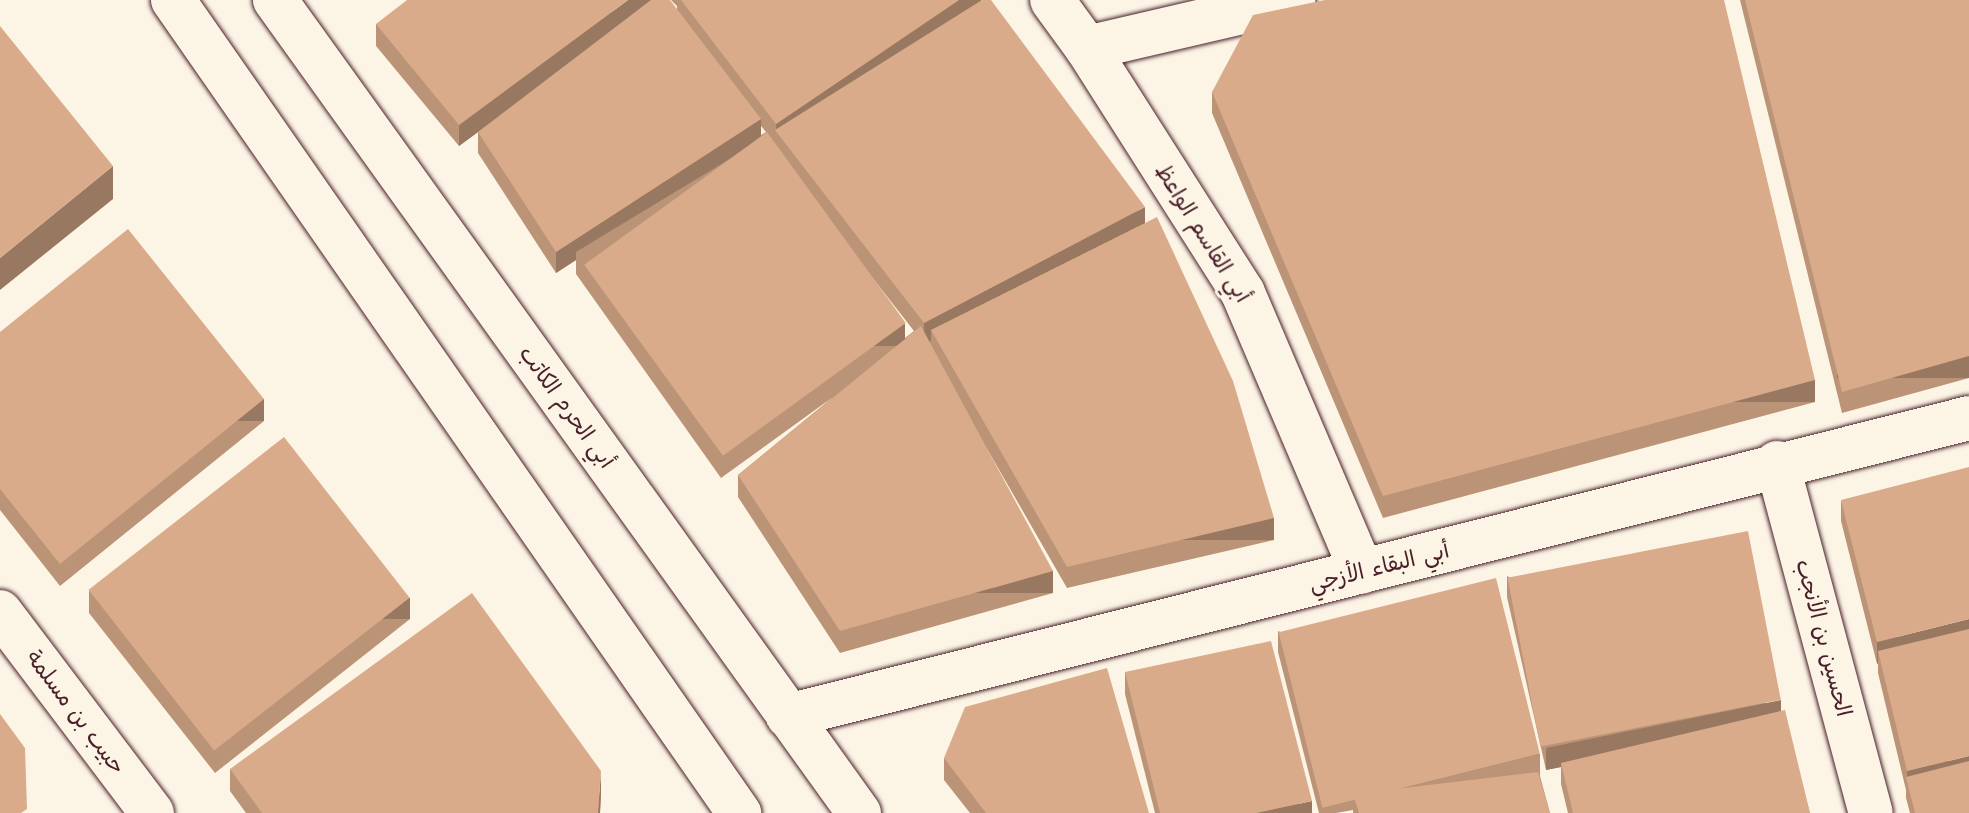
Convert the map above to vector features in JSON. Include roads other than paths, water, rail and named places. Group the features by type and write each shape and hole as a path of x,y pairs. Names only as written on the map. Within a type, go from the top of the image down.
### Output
{"street":[{"path":"173,0 739,813"},
{"name":"أبي الحرم الكاتب","path":"275,0 859,813"},
{"name":"أبي القاسم الواعظ","path":"1052,0 1087,48 1243,293 1362,572"},
{"path":"1087,48 1294,0"},
{"name":"أبي البقاء الأزجي","path":"788,716 1362,572 1777,463 1969,418"},
{"name":"الحسين بن الأنجب","path":"1777,463 1871,813"},
{"name":"حبيب بن مسلمة","path":"0,612 152,813"}]}
